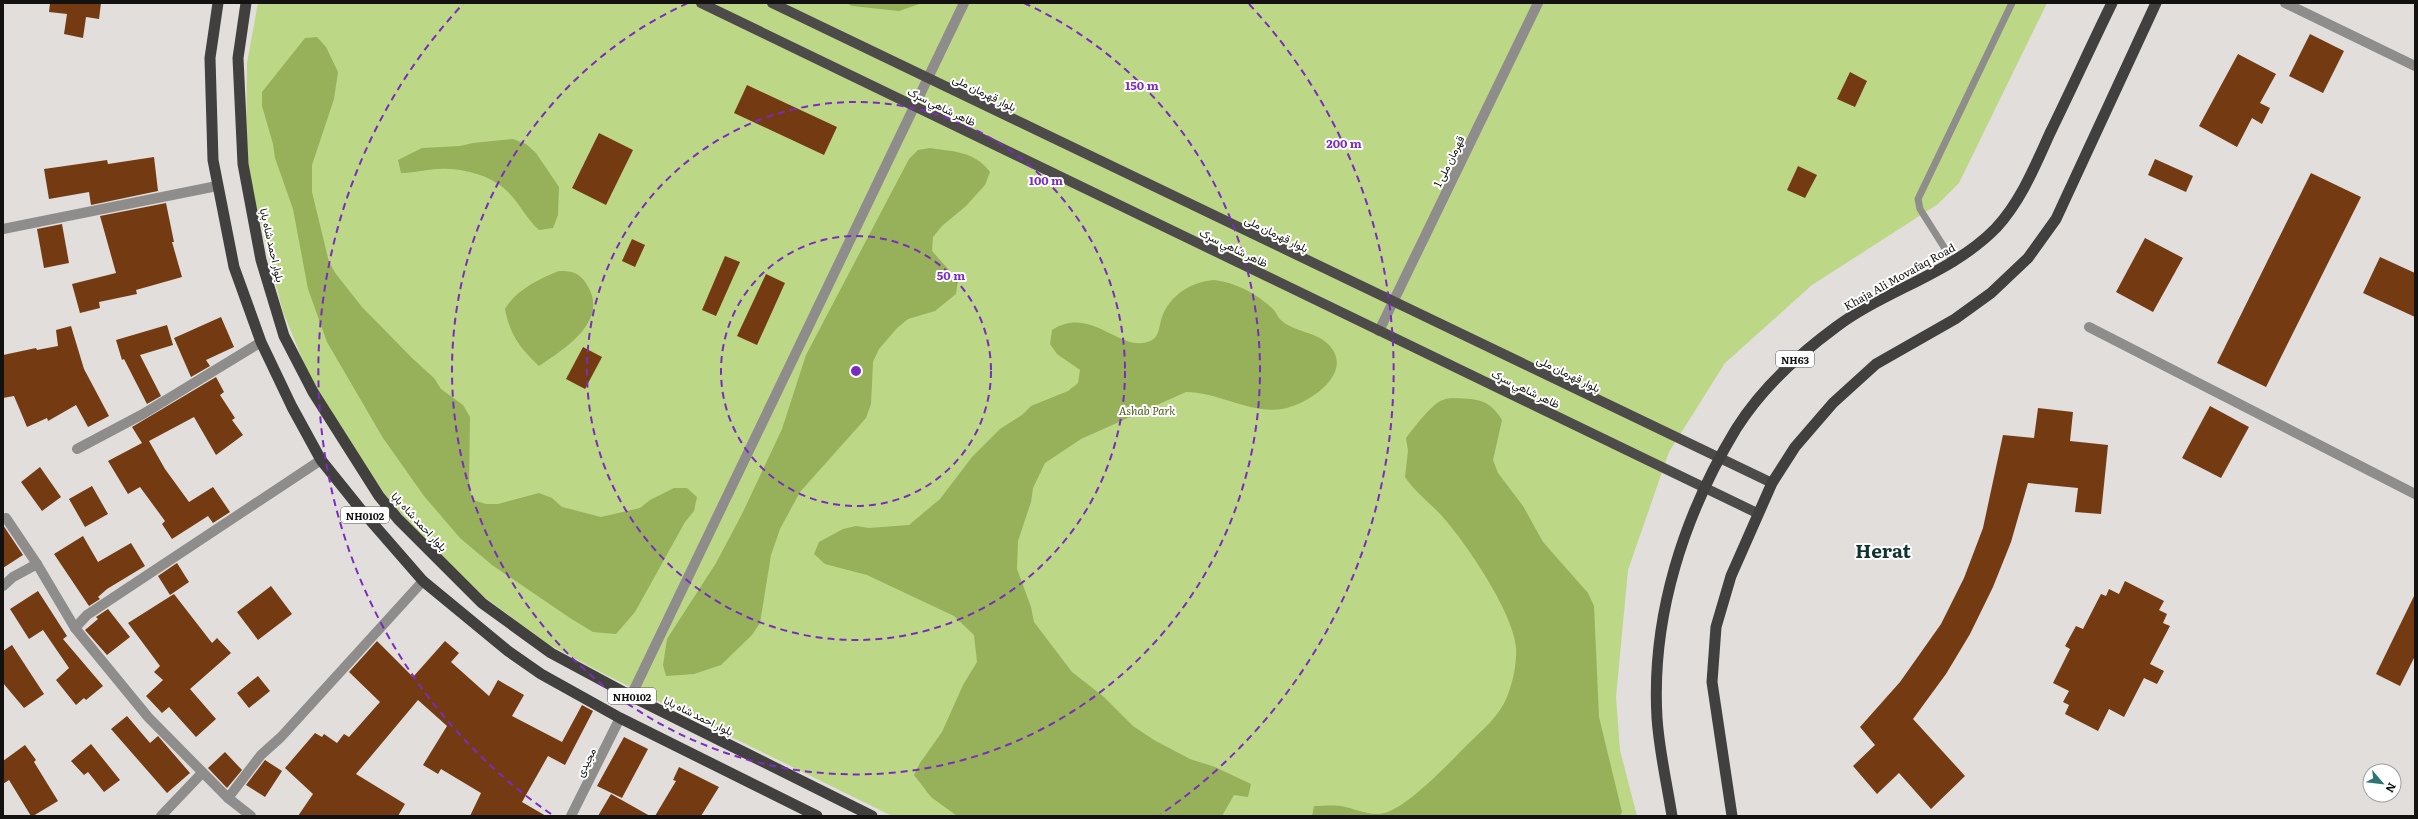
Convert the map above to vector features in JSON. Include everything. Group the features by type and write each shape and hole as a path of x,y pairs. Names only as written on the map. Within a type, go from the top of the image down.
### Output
{"highway":[{"name":"NH0102","path":"218,3 210,58 213,160 234,267 262,342 292,407 321,460 362,511 423,581 508,652 540,674 620,718 817,816"},
{"name":"بلوار احمد شاه بابا","path":"246,3 238,58 243,164 260,260 284,336 313,392 379,496 393,513 482,603 551,653 631,696 872,816"},
{"name":"Khaja Ali Movafaq Road","path":"1672,816 1657,719 1657,662 1666,601 1681,545 1705,488 1720,459 1737,428 1766,390 1798,356 1838,325 1883,297 1954,263 1978,246 1998,225 2023,192 2112,3"},
{"path":"1732,816 1712,682 1716,627 1731,576 1757,513 1772,484 1795,447 1832,402 1876,364 1955,319 1991,293 2028,258 2056,219 2156,3"}],"main road":[{"name":"ظاهر شاهي سړک","path":"701,3 1757,513"},
{"name":"بلوار قهرمان ملی","path":"772,3 1772,484"}],"street":[{"path":"631,696 964,3"},
{"name":"قهرمان ملی 1","path":"1379,331 1538,3"},
{"path":"2285,3 2415,66"},
{"path":"3,229 217,186"},
{"path":"2089,327 2415,494"},
{"path":"77,448 143,414 262,342"},
{"path":"75,628 87,615 321,460"},
{"path":"6,518 37,564 75,628 148,717 228,798 251,816"},
{"path":"3,586 13,577 37,564"},
{"path":"228,798 261,755 281,737 423,581"},
{"name":"مجیدی","path":"571,816 620,718"},
{"path":"161,816 202,773"}],"lane":[{"path":"1954,263 1920,209 1918,199 2012,3"}],"green space":[{"name":"Ashab Park","path":"258,3 2047,3 1959,183 1938,204 1812,285 1725,363 1669,452 1628,570 1616,697 1620,750 1637,816 892,816 606,675 548,644 483,596 430,547 387,497 351,444 309,375 283,312 259,218 246,159 247,63"},
{"path":"846,3 922,3 899,11 852,6"},
{"path":"317,37 326,47 338,72 334,99 312,165 312,192 329,262 336,274 362,307 413,359 434,378 441,389 463,405 470,417 469,487 473,500 486,504 498,504 539,493 552,498 562,507 601,517 640,508 650,500 674,488 687,488 697,497 694,511 685,522 635,612 616,634 593,632 570,618 492,565 460,538 424,496 383,438 327,342 308,289 293,209 275,158 273,144 262,106 262,92 305,38"},
{"path":"513,139 526,144 536,153 559,187 558,215 553,228 539,230 506,190 489,179 479,175 448,169 401,173 398,160 422,148 460,146 473,143"},
{"path":"930,148 971,156 984,165 990,172 985,185 966,206 942,226 933,237 932,251 958,280 956,294 935,311 908,319 897,328 879,349 873,362 871,404 866,418 800,492 780,529 771,555 760,623 752,635 721,665 694,674 666,676 663,665 667,639 716,563 742,514 782,429 806,355 909,159 918,150"},
{"path":"559,271 572,272 582,278 593,298 593,310 589,322 581,333 539,366 521,347 513,334 505,309 515,296 529,286"},
{"path":"1214,280 1230,283 1253,294 1274,310 1281,320 1287,325 1318,337 1328,344 1335,355 1337,366 1333,376 1325,386 1315,394 1304,401 1282,409 1270,410 1246,406 1210,395 1186,392 1081,439 1045,463 1033,488 1031,502 1018,541 1017,569 1031,607 1034,622 1072,672 1104,697 1133,726 1154,740 1190,759 1215,767 1251,784 1248,797 1234,795 1222,816 957,816 931,797 914,775 920,763 942,732 963,685 977,662 974,635 954,616 867,575 825,564 814,554 819,542 843,529 856,526 869,528 909,525 940,499 972,457 1000,429 1022,415 1031,406 1068,391 1078,383 1080,370 1057,354 1050,344 1052,330 1066,324 1080,323 1092,325 1128,341 1139,343 1150,341 1156,337 1162,317 1170,302 1176,296 1182,291 1197,284"},
{"path":"1453,398 1471,399 1490,405 1502,420 1493,460 1498,473 1523,506 1543,542 1588,593 1594,606 1599,717 1622,812 1620,816 1312,816 1314,806 1341,806 1379,814 1400,805 1426,786 1483,729 1499,711 1507,697 1514,673 1516,647 1513,632 1507,616 1487,578 1452,528 1418,493 1405,477 1408,451 1406,438 1423,416 1443,400"}],"building":[{"path":"50,3 101,3 99,19 86,17 83,38 64,34 67,14 49,12"},
{"path":"2310,34 2344,51 2323,93 2289,76"},
{"path":"2238,54 2276,74 2260,103 2270,108 2262,124 2252,118 2237,147 2199,126"},
{"path":"1850,72 1867,81 1855,107 1837,99"},
{"path":"747,85 837,127 824,155 734,113"},
{"path":"599,133 633,150 606,205 572,188"},
{"path":"154,157 158,191 91,205 89,192 49,199 44,169 107,160 108,164"},
{"path":"2155,159 2193,176 2186,192 2148,175"},
{"path":"1798,166 1817,175 1805,198 1787,190"},
{"path":"2311,173 2361,197 2266,387 2217,363"},
{"path":"166,203 174,242 172,242 182,277 136,290 137,294 99,302 100,308 80,313 72,284 116,273 100,216"},
{"path":"62,224 69,263 44,268 37,229"},
{"path":"2145,238 2183,258 2153,312 2116,292"},
{"path":"632,239 645,245 635,267 622,261"},
{"path":"725,256 740,262 716,316 702,310"},
{"path":"2380,257 2415,273 2415,317 2363,293"},
{"path":"766,274 785,283 757,345 737,336"},
{"path":"221,317 234,347 206,360 210,366 191,377 174,338"},
{"path":"167,325 173,345 140,355 161,396 147,404 124,359 122,360 116,340"},
{"path":"71,326 84,369 109,416 88,427 76,405 48,421 47,418 27,427 14,396 3,398 3,355 36,348 37,350 58,346 56,330"},
{"path":"583,347 602,357 585,389 566,379"},
{"path":"216,377 224,392 220,395 235,418 232,420 243,435 216,455 194,417 149,441 165,469 189,502 213,487 230,512 213,523 208,516 172,539 162,524 165,521 140,487 128,494 108,461 142,443 132,427"},
{"path":"2210,406 2249,427 2221,478 2182,458"},
{"path":"2038,408 2073,412 2070,441 2108,445 2101,514 2075,512 2078,488 2028,483 2011,542 1993,587 1970,634 1946,674 1913,719 1965,776 1931,809 1899,773 1877,794 1853,766 1875,745 1860,727 1900,682 1941,624 1964,578 1983,528 2003,435 2034,438"},
{"path":"40,467 61,497 42,511 21,482"},
{"path":"92,486 108,514 85,527 69,499"},
{"path":"3,525 23,555 3,568"},
{"path":"83,536 98,562 131,543 145,566 107,589 98,597 100,599 89,606 54,554"},
{"path":"177,563 189,582 170,595 158,576"},
{"path":"2125,581 2164,601 2159,610 2167,614 2163,623 2170,626 2150,664 2164,671 2157,684 2144,678 2124,717 2109,709 2098,731 2065,714 2069,705 2063,702 2069,691 2053,683 2070,649 2065,646 2076,626 2083,629 2101,594 2106,596 2109,589 2119,594"},
{"path":"271,586 292,614 258,640 237,612"},
{"path":"38,591 67,636 63,639 103,686 86,700 84,698 76,705 56,680 69,668 43,630 29,639 10,609"},
{"path":"174,594 212,643 217,638 231,653 190,689 216,719 196,737 169,707 162,713 146,696 163,680 154,672 160,666 128,623"},
{"path":"2415,594 2415,656 2400,686 2376,674"},
{"path":"108,609 130,637 107,655 85,630 98,619 96,617"},
{"path":"377,641 413,677 445,641 459,653 451,662 489,696 498,680 524,695 512,716 562,742 582,705 593,711 565,765 548,756 522,802 546,816 470,816 481,793 441,769 438,774 423,765 447,726 418,700 356,774 405,804 398,816 298,816 313,794 285,768 315,733 322,737 324,734 337,743 344,734 349,737 380,702 349,672"},
{"path":"12,645 44,694 24,708 3,683 3,651"},
{"path":"258,676 270,691 249,708 237,693"},
{"path":"127,716 150,743 158,736 190,773 167,793 111,729"},
{"path":"624,737 648,749 622,798 597,786"},
{"path":"91,744 120,780 104,792 88,772 84,775 71,761"},
{"path":"25,745 36,760 34,762 58,801 33,816 31,816 9,780 3,784 3,761"},
{"path":"225,752 242,770 227,788 208,768"},
{"path":"265,760 282,771 265,797 246,785"},
{"path":"679,767 719,787 701,816 655,816 676,781 673,780"},
{"path":"611,794 650,816 598,816"}],"district":[{"name":"Herat","path":"1883,550"}]}
